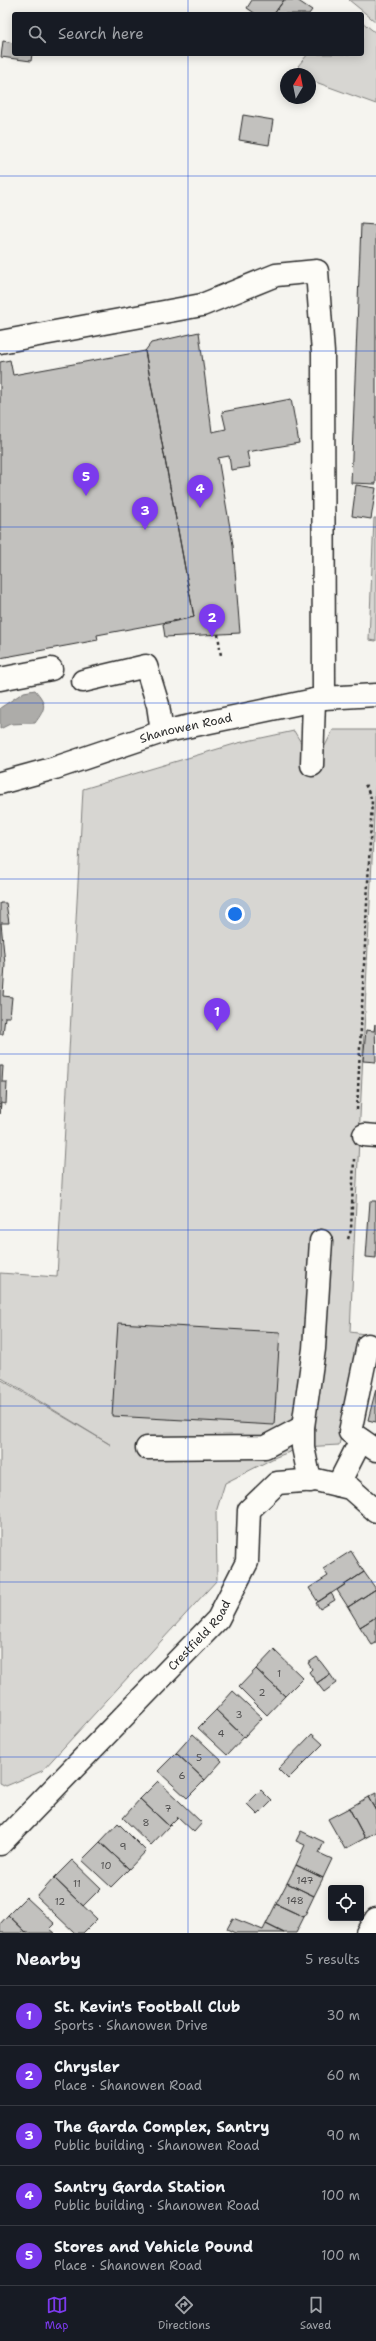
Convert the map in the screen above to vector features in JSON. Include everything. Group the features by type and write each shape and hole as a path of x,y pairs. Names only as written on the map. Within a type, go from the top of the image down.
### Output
{"street":[{"path":"0,342 202,304 276,275 318,271 323,353 319,699 312,765"},
{"path":"83,680 146,666 158,705 162,732"},
{"path":"0,679 51,669"},
{"name":"Shanowen Road","path":"0,783 55,768 162,732 319,699 376,695"},
{"path":"310,1481 303,1447 303,1427 314,1349 321,1241"},
{"path":"338,1485 368,1445 350,1432 368,1345"},
{"path":"147,1448 265,1447 303,1427"},
{"name":"Crestfield Road","path":"3,1833 218,1619 247,1562 249,1510 277,1483 310,1481 350,1488 376,1511"},
{"path":"367,1933 376,1919"}],"path":[{"path":"218,634 221,656"},
{"path":"365,784 372,800 365,1130"},
{"path":"350,1234 354,1158"}],"shaded area":[{"path":"349,0 376,0 376,22"},
{"path":"364,24 376,33 376,104 316,82 316,68 300,68 298,66 306,56 364,56"},
{"path":"374,518 376,518 376,641 369,640"},
{"path":"35,690 42,699 44,706 35,723 10,724 0,729 0,708 24,692"},
{"path":"333,730 376,730 376,774 350,1332 365,1334 339,1445 303,1447 276,1457 225,1483 216,1512 217,1580 42,1771 6,1786 0,1783 0,1379 111,1445 0,1377 0,1273 57,1277 83,789 238,743 294,731 303,746 325,746"}],"building":[{"path":"252,0 284,0 275,12 253,12 247,8"},
{"path":"284,0 297,0 312,10 310,12 275,12"},
{"path":"3,41 12,43 12,56 32,56 31,61 1,57"},
{"path":"243,115 273,120 269,145 239,140"},
{"path":"361,224 376,225 376,484 351,483"},
{"path":"199,332 212,432 226,429 222,412 291,399 299,443 247,452 250,467 231,470 229,456 218,458 233,545 240,633 165,637 163,624 194,617 145,351 151,343"},
{"path":"145,351 194,617 97,635 98,640 0,658 0,362 10,360 13,375"},
{"path":"356,485 376,488 371,519 352,516"},
{"path":"0,903 6,903 9,923 1,923 5,964 3,996 12,997 10,1017 5,1017 3,1034 0,1034"},
{"path":"375,1024 376,1062 363,1061 366,1030 374,1031"},
{"path":"0,1066 3,1066 2,1082 7,1082 6,1104 1,1103 0,1114"},
{"path":"370,1201 376,1201 376,1258 366,1257"},
{"path":"118,1323 280,1332 274,1425 112,1416"},
{"path":"376,1389 376,1422 368,1420"},
{"path":"351,1551 364,1572 318,1602 309,1588 328,1576 323,1569"},
{"path":"364,1572 376,1589 348,1607 337,1590"},
{"path":"376,1589 376,1617 360,1627 348,1607"},
{"path":"331,1593 335,1600 320,1609 316,1603"},
{"path":"376,1617 376,1643 372,1645 360,1627"},
{"path":"274,1650 303,1678 285,1696 256,1669"},
{"path":"317,1657 330,1674 317,1683 309,1672 312,1669 308,1663"},
{"path":"256,1669 285,1696 267,1715 239,1687"},
{"path":"330,1674 336,1683 324,1692 317,1683"},
{"path":"233,1691 262,1718 244,1737 216,1710"},
{"path":"216,1710 244,1737 227,1755 198,1728"},
{"path":"193,1734 222,1761 205,1780 176,1753"},
{"path":"312,1734 323,1744 288,1779 278,1769"},
{"path":"176,1753 205,1780 187,1798 158,1771"},
{"path":"158,1781 202,1823 194,1832 178,1817 169,1826 140,1799"},
{"path":"261,1790 272,1801 258,1815 247,1804"},
{"path":"376,1793 376,1811 368,1797"},
{"path":"368,1797 376,1811 376,1832 365,1838 349,1808"},
{"path":"140,1799 169,1826 151,1845 123,1818"},
{"path":"349,1808 365,1838 345,1849 328,1819"},
{"path":"118,1823 146,1851 129,1869 100,1842"},
{"path":"301,1831 324,1842 319,1853 332,1859 323,1878 296,1865 305,1845 296,1841"},
{"path":"100,1842 129,1869 111,1887 82,1860"},
{"path":"72,1860 101,1888 83,1906 54,1878"},
{"path":"296,1865 323,1878 314,1896 287,1883"},
{"path":"54,1878 97,1919 83,1933 75,1933 37,1897"},
{"path":"287,1883 314,1896 304,1917 276,1904"},
{"path":"26,1897 55,1924 50,1929 55,1933 27,1933 8,1915"},
{"path":"276,1904 304,1917 296,1933 284,1933 266,1924"},
{"path":"8,1915 27,1933 0,1933 0,1924"},
{"path":"233,1918 263,1930 266,1924 284,1933 235,1933 227,1929"}],"place":[{"name":"Stores and Vehicle Pound","path":"86,496"},
{"name":"Santry Garda Station","path":"200,508"},
{"name":"The Garda Complex, Santry","path":"145,530"},
{"name":"Chrysler","path":"212,637"},
{"name":"St. Kevin's Football Club","path":"217,1031"}]}
